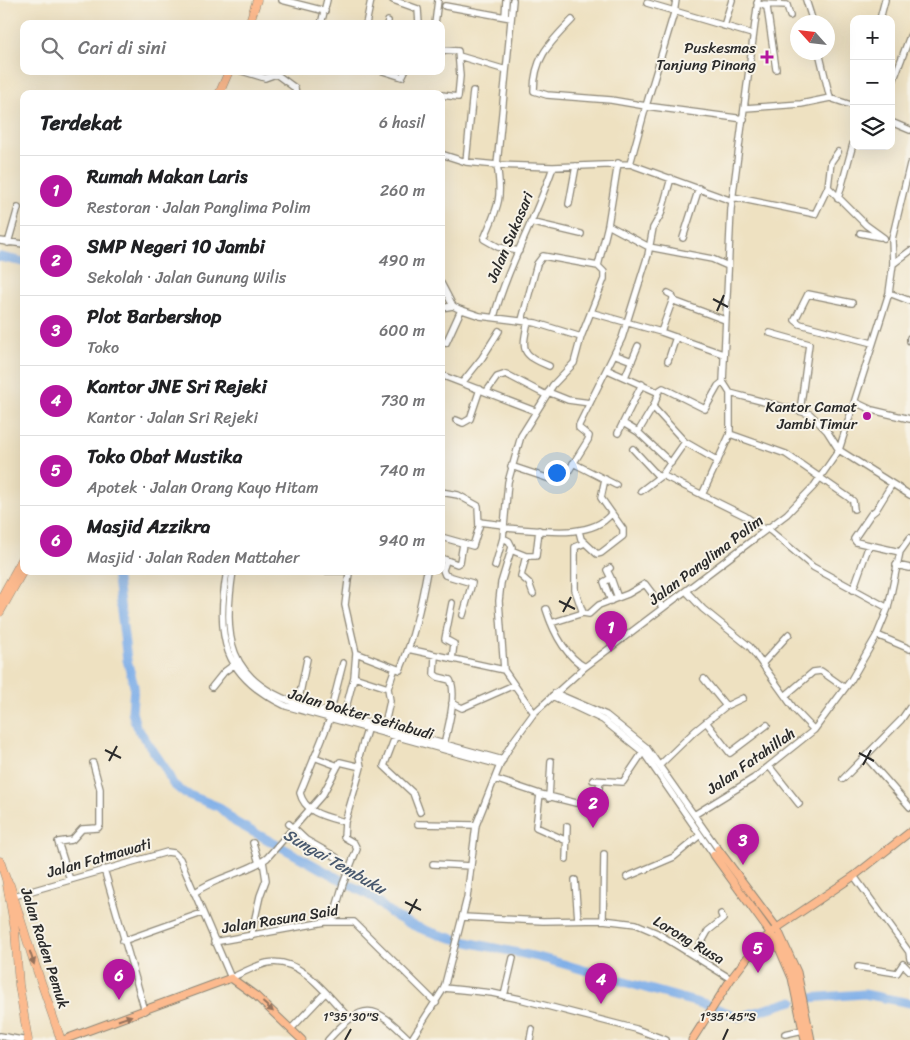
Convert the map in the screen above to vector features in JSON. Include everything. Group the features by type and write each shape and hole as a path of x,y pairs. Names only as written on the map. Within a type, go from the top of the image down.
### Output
{"highway":[{"path":"250,20 257,0"},
{"path":"221,90 227,75"},
{"path":"0,612 20,565"},
{"path":"0,600 20,574"},
{"path":"0,861 6,879"},
{"name":"Jalan Raden Pemuk","path":"6,879 14,896 62,1040"},
{"name":"Jalan Raden Pemuk","path":"6,879 15,930 19,985 28,1040"},
{"path":"15,930 24,929"}],"main road":[{"path":"692,1040 731,979 757,945 774,931 854,876 910,832"},
{"path":"716,852 774,931 797,972 811,1040"},
{"path":"774,931 792,978 805,1040"},
{"path":"62,1040 231,978 256,996 302,1040"}],"street":[{"path":"282,0 325,11"},
{"path":"322,20 327,0"},
{"path":"367,20 371,0"},
{"path":"394,0 418,9 419,20"},
{"path":"436,20 438,0"},
{"path":"506,0 508,18 506,70 497,165 500,192 496,214 484,239 498,247 519,251"},
{"path":"508,18 513,0"},
{"path":"630,164 674,13 676,0"},
{"path":"724,26 732,0"},
{"path":"806,0 811,15"},
{"path":"881,15 885,0"},
{"path":"702,495 730,434 730,393 723,382 723,354 732,199 744,119 757,2 786,5 790,16"},
{"path":"646,3 674,13 752,34"},
{"path":"764,4 768,13 776,69"},
{"path":"445,6 508,18"},
{"path":"572,20 545,49 540,62 534,91 744,119"},
{"path":"895,77 910,36"},
{"path":"445,50 457,50 459,56 458,96 454,98 445,96"},
{"path":"459,56 506,70"},
{"path":"821,60 830,98"},
{"path":"255,75 265,78 273,75"},
{"path":"277,75 295,90"},
{"path":"466,162 473,91"},
{"path":"745,108 801,104 830,98 851,105"},
{"path":"895,124 910,130"},
{"path":"838,199 852,150"},
{"path":"445,155 466,162 497,165 553,167 630,164 732,199 815,214 828,187 832,162 838,152"},
{"path":"598,266 608,225 618,163"},
{"name":"Jalan Panglima Polim","path":"408,1039 436,1003 444,988 463,917 476,825 501,762 534,714 585,667 795,506 839,450 889,293 893,264 892,239 910,164"},
{"path":"569,204 576,166"},
{"name":"Jalan Sukasari","path":"494,317 504,281 519,251 553,167"},
{"path":"511,466 559,482 563,480 588,440 589,436 579,428 579,424 616,355 653,228 661,214 671,178"},
{"path":"828,187 866,225 884,238"},
{"path":"683,238 699,188"},
{"path":"8,243 18,208"},
{"path":"530,222 581,234"},
{"path":"608,225 649,246 712,259 728,266"},
{"path":"860,233 892,239"},
{"path":"0,241 20,244"},
{"path":"893,264 910,251"},
{"path":"495,566 504,526 511,466 521,436 547,393 574,364 581,337 605,275 598,266 552,257 540,258 522,320"},
{"path":"445,291 453,306 461,310 480,316 528,321 581,337"},
{"path":"661,332 673,300 672,295 668,293"},
{"path":"889,293 910,302"},
{"path":"852,303 808,294 795,320 800,324 872,343"},
{"path":"673,300 725,320"},
{"path":"445,307 453,306"},
{"path":"446,343 461,310"},
{"path":"592,312 661,332 723,354"},
{"path":"528,321 524,352 529,357 549,366"},
{"path":"462,383 482,358 499,331"},
{"path":"770,333 809,344 800,410"},
{"path":"668,361 676,337"},
{"path":"625,377 638,346"},
{"path":"616,355 632,361"},
{"path":"608,370 657,392"},
{"path":"456,420 463,423 470,419 484,390 497,377 506,374 547,393 568,400 590,403"},
{"path":"445,377 535,411"},
{"path":"657,392 663,388 705,409 718,386 723,382"},
{"path":"618,433 642,384"},
{"path":"638,432 658,395 657,392"},
{"path":"730,393 800,410 819,422 839,450 910,496"},
{"path":"855,402 872,410 910,419"},
{"path":"652,406 685,442 718,460"},
{"path":"623,422 638,432 671,463"},
{"path":"730,434 786,454 820,476 853,502 854,509"},
{"path":"641,491 661,476 685,442"},
{"path":"633,449 661,476 745,516 766,529 813,567 888,608"},
{"path":"573,463 616,485"},
{"path":"579,531 585,544 594,553 601,553 623,536 623,529 601,498 605,479"},
{"path":"892,484 876,510 871,514 854,539 856,542 900,552"},
{"path":"445,493 458,495 478,506 479,522 473,546 445,538"},
{"path":"479,522 539,530 579,531 604,522 611,514"},
{"path":"511,550 526,556 536,556 539,530"},
{"path":"502,538 509,541 511,550 500,592 504,670 523,695 534,714"},
{"name":"Jalan Fatahillah","path":"694,815 769,766 814,730 845,688 877,635 888,608 900,552 910,538"},
{"path":"445,560 453,564 459,563 463,544"},
{"path":"582,612 575,590 575,547 585,544"},
{"path":"853,590 869,545"},
{"path":"526,556 521,576 529,583 533,594"},
{"path":"896,565 910,568"},
{"path":"610,568 607,570 618,598"},
{"name":"Jalan Dokter Setiabudi","path":"226,575 222,609 222,629 226,649 233,665 257,690 276,702 330,716 367,730 501,762"},
{"name":"Jalan Dokter Setiabudi","path":"232,575 228,605 228,628 232,646 239,662 247,673 265,688 297,707"},
{"path":"350,575 345,605 356,653 354,677 343,720 384,728 443,748 452,703 452,682 434,674 435,656"},
{"path":"356,653 400,670 408,649 425,588 427,575"},
{"path":"445,575 472,583 463,615"},
{"path":"611,578 604,582 611,601"},
{"path":"551,623 582,612 589,614 599,605 618,598 645,584 663,608"},
{"path":"686,591 703,609 750,647 785,696 814,730"},
{"path":"452,603 445,639 454,644 452,659"},
{"path":"546,609 565,649 585,667"},
{"path":"762,664 789,634"},
{"path":"877,635 910,649"},
{"path":"408,649 504,670"},
{"path":"297,707 307,659"},
{"path":"212,687 224,672 239,662"},
{"path":"343,663 330,716 300,794 310,810 345,822"},
{"path":"384,728 390,701 388,688 395,668"},
{"path":"785,696 813,672 821,671 845,688"},
{"path":"354,677 388,688"},
{"path":"704,679 726,706"},
{"path":"452,703 462,708 514,685"},
{"path":"554,694 594,712 628,731 646,747 694,815 716,852"},
{"path":"660,766 706,722 726,706 743,698"},
{"path":"843,779 901,720 910,707"},
{"path":"594,712 642,752 700,835 716,852"},
{"path":"706,722 730,753 767,725"},
{"path":"332,922 344,882 357,849 354,843 344,837 345,822 361,768 359,756 367,730"},
{"path":"624,737 628,731"},
{"path":"395,737 384,766 413,793 420,812"},
{"path":"593,780 623,782 642,752"},
{"path":"314,757 338,766"},
{"path":"866,757 910,807"},
{"path":"549,798 551,761"},
{"path":"194,893 214,880 261,862 280,845 291,826 310,810 326,788 340,762 361,768"},
{"path":"70,880 58,842 72,840 82,829 98,828 100,826 100,789 93,763"},
{"path":"769,766 799,804"},
{"path":"495,779 549,798 576,803"},
{"path":"596,810 600,781"},
{"path":"540,794 536,828 567,841"},
{"path":"418,824 476,825"},
{"path":"291,826 306,840 336,857"},
{"path":"566,859 567,826"},
{"path":"627,877 674,856 700,835"},
{"path":"251,936 260,896 266,880 253,843"},
{"name":"Jalan Fatmawati","path":"14,896 167,852 174,853 180,859 231,978"},
{"path":"603,920 604,854"},
{"path":"432,864 471,866"},
{"path":"104,869 123,941 145,1011"},
{"path":"854,876 909,952 910,959"},
{"path":"575,880 578,920"},
{"path":"123,941 202,913"},
{"path":"694,956 708,931 723,919 721,914"},
{"name":"Lorong Rusa","path":"463,917 536,921 603,920 636,924 647,928 731,979"},
{"name":"Jalan Rasuna Said","path":"214,942 332,922 354,922 436,1003"},
{"path":"504,996 513,958"},
{"path":"231,978 268,963 280,963 298,968 349,1018"},
{"path":"858,967 897,973 903,964 910,971"},
{"path":"444,988 504,996 636,1029 666,1040"},
{"path":"291,1029 325,993"},
{"path":"328,1040 349,1018 369,1011 377,1012 396,1025 408,1039"},
{"path":"530,1040 532,1029"},
{"path":"785,1034 803,1030"},
{"path":"0,1036 22,1040"}],"waterway":[{"name":"Sungai Tembuku","path":"0,257 20,261"},
{"name":"Sungai Tembuku","path":"116,575 127,660 134,686 132,712 136,726 165,768 173,784 184,793 219,807 235,822 376,899 390,913 409,924 432,933 553,961 710,1006 739,1017 793,1001"},
{"name":"Sungai Tembuku","path":"807,998 864,994 910,1003"}],"place":[{"name":"Puskesmas Tanjung Pinang","path":"767,57"},
{"name":"Kantor Camat Jambi Timur","path":"867,416"},
{"name":"Rumah Makan Laris","path":"611,652"},
{"name":"SMP Negeri 10 Jambi","path":"593,828"},
{"name":"Plot Barbershop","path":"743,865"},
{"name":"Toko Obat Mustika","path":"758,973"},
{"name":"Masjid Azzikra","path":"119,1000"},
{"name":"Kantor JNE Sri Rejeki","path":"601,1004"}]}
